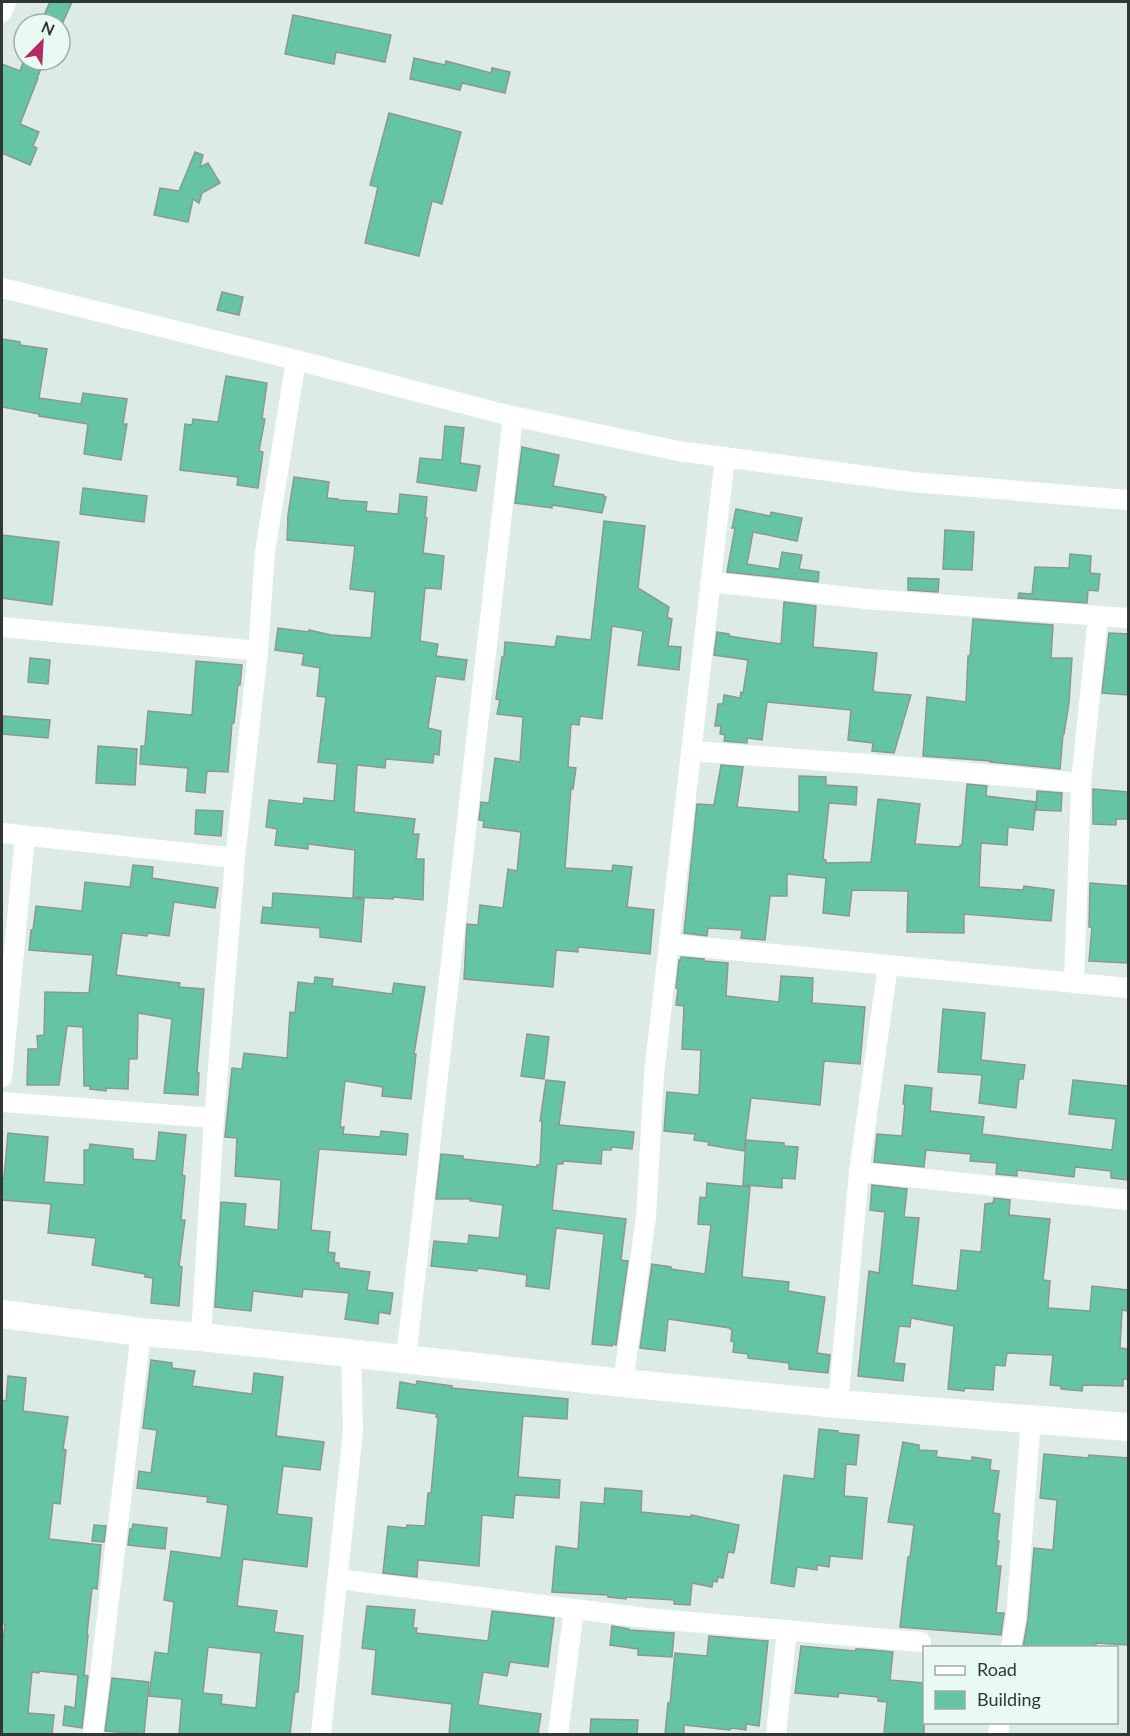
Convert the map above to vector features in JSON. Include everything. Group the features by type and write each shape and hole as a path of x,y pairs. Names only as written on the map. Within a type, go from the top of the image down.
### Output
{"street":[{"path":"2,12 6,2"},
{"path":"2,288 513,416 678,451 912,482 1128,500"},
{"path":"201,1337 214,1118 235,858 258,651 265,552 296,360"},
{"path":"406,1358 513,416"},
{"path":"623,1383 646,1217 654,1074 724,457"},
{"path":"710,582 867,599 1128,618"},
{"path":"1074,982 1081,783 1098,617"},
{"path":"2,627 258,651"},
{"path":"691,751 1081,783"},
{"path":"2,833 235,858"},
{"path":"2,1077 25,836"},
{"path":"669,944 1128,988"},
{"path":"838,1404 860,1172 888,965"},
{"path":"2,1102 214,1118"},
{"path":"860,1172 1128,1200"},
{"path":"2,1314 141,1332 406,1358 623,1383 838,1404 1128,1427"},
{"path":"93,1734 141,1332"},
{"path":"321,1734 353,1431 351,1353"},
{"path":"1011,1646 1016,1618 1031,1419"},
{"path":"338,1579 646,1618 921,1642"},
{"path":"558,1734 574,1609"},
{"path":"776,1734 787,1630"}],"building":[{"path":"50,2 72,2 67,12 45,12"},
{"path":"293,15 391,35 385,62 336,52 334,64 285,54"},
{"path":"414,58 445,65 446,61 491,73 492,68 510,72 505,93 462,83 460,90 410,79"},
{"path":"2,64 12,68 12,72 40,72 20,124 39,132 33,146 37,148 30,165 2,153"},
{"path":"389,113 461,132 442,204 432,201 419,256 365,243 378,187 370,185"},
{"path":"195,152 203,155 200,167 208,163 220,183 202,193 199,203 193,199 188,222 154,215 160,188 179,191"},
{"path":"222,292 243,297 239,315 217,310"},
{"path":"2,339 20,342 20,345 47,349 39,398 81,404 83,393 127,399 123,424 127,424 121,460 84,454 88,424 2,407"},
{"path":"226,376 267,383 262,419 265,419 259,451 263,452 258,488 237,485 238,477 180,470 185,424 192,425 193,419 218,422"},
{"path":"445,426 464,428 460,463 480,466 476,491 417,482 420,458 442,460"},
{"path":"522,447 559,455 553,486 604,495 606,497 602,513 552,505 552,508 515,503"},
{"path":"294,477 329,482 327,498 367,502 366,511 398,514 400,494 427,497 423,553 444,556 441,589 425,588 420,641 438,644 436,656 467,660 464,680 436,676 428,728 441,731 439,755 434,754 433,763 386,759 385,768 357,765 354,812 415,819 413,834 419,834 416,859 424,859 423,900 353,897 355,850 308,844 308,849 275,845 277,829 266,827 269,800 303,804 304,798 334,801 337,764 318,762 326,697 317,696 320,668 302,665 304,654 275,650 278,628 371,638 375,592 350,589 355,546 287,540"},
{"path":"83,488 147,496 144,522 80,514"},
{"path":"736,509 770,516 771,512 802,518 797,541 753,532 747,564 779,569 782,552 802,555 799,569 819,572 818,582 727,572"},
{"path":"604,521 645,526 638,588 669,607 667,617 672,619 668,646 681,647 679,670 638,665 643,631 612,626 602,719 580,716 579,725 571,724 568,767 576,768 573,789 571,788 565,868 612,871 613,865 632,867 627,907 654,910 650,954 578,947 578,952 556,950 553,987 464,979 467,924 478,925 480,905 503,908 508,869 517,871 521,832 483,827 484,821 479,820 481,802 489,803 495,758 520,762 523,717 497,714 500,700 496,699 505,642 555,647 557,636 591,640"},
{"path":"945,530 974,532 972,570 943,569"},
{"path":"2,535 59,542 52,605 2,598"},
{"path":"1070,554 1091,556 1090,573 1100,574 1098,591 1088,590 1087,603 1018,598 1019,593 1032,594 1035,567 1069,568"},
{"path":"908,578 939,579 938,592 908,590"},
{"path":"784,602 816,606 813,647 877,653 873,690 911,695 894,753 872,751 873,743 848,740 851,710 767,702 762,740 747,738 747,743 724,741 725,735 720,734 721,726 715,726 718,704 723,704 724,695 740,698 741,692 743,693 748,660 714,655 717,632 781,644"},
{"path":"973,619 1053,625 1051,658 1072,658 1069,703 1060,769 923,756 927,697 966,702 968,656 970,656"},
{"path":"1109,633 1128,634 1128,695 1102,693"},
{"path":"30,658 50,660 48,684 28,682"},
{"path":"196,661 242,665 234,723 232,723 228,772 207,771 205,793 186,791 188,768 140,764 141,746 145,746 148,711 192,715"},
{"path":"3,716 50,720 48,738 2,734"},
{"path":"98,746 137,749 135,785 96,783"},
{"path":"721,765 743,767 737,807 799,812 799,776 826,777 826,785 857,787 856,805 829,803 823,859 826,863 871,862 878,799 920,804 915,844 960,847 967,784 987,786 986,796 1036,802 1033,830 1008,827 1007,845 981,843 979,887 1023,890 1024,886 1054,890 1051,921 964,914 964,933 907,932 908,891 852,890 849,916 823,913 826,878 787,874 787,896 770,896 765,940 741,938 742,930 708,928 707,936 684,933 697,804 714,805"},
{"path":"1093,789 1128,792 1128,819 1116,819 1116,825 1093,824"},
{"path":"1037,791 1062,793 1061,811 1036,810"},
{"path":"196,810 223,811 221,836 195,834"},
{"path":"133,865 153,867 152,878 218,888 215,908 174,902 169,936 122,933 116,975 180,983 179,987 204,989 197,1073 199,1073 198,1095 164,1093 172,1019 138,1013 137,1059 129,1059 128,1089 106,1088 106,1091 84,1086 83,1027 67,1026 59,1085 27,1085 28,1049 38,1049 37,1036 44,1035 45,992 89,993 93,955 29,950 36,906 82,911 85,882 130,887"},
{"path":"1090,883 1128,886 1128,963 1089,961 1092,927 1089,927"},
{"path":"273,893 364,899 361,942 320,937 320,928 261,923 263,907 272,908"},
{"path":"681,957 728,963 726,996 779,1002 781,976 813,978 812,1003 865,1007 860,1064 824,1061 820,1105 751,1098 744,1151 708,1145 709,1142 694,1140 695,1134 664,1131 667,1092 699,1095 701,1050 682,1049 684,1006 676,1005"},
{"path":"315,977 333,979 332,986 392,994 394,983 425,987 414,1054 416,1054 411,1099 382,1096 383,1087 345,1081 340,1127 344,1127 343,1134 380,1137 381,1131 408,1134 406,1155 319,1149 311,1230 330,1232 328,1252 335,1253 334,1262 339,1263 339,1268 370,1272 367,1290 393,1293 390,1314 379,1312 378,1324 345,1319 349,1293 303,1289 302,1297 253,1291 251,1311 215,1307 221,1202 246,1204 244,1226 278,1230 281,1180 235,1176 237,1138 225,1137 232,1068 242,1069 244,1053 287,1058 290,1012 295,1013 298,982 314,984"},
{"path":"943,1009 985,1013 981,1060 1025,1065 1023,1079 1019,1079 1016,1108 979,1103 982,1075 938,1072"},
{"path":"527,1034 549,1037 544,1079 521,1076"},
{"path":"546,1080 565,1082 559,1125 634,1132 632,1149 612,1147 611,1150 602,1150 601,1164 563,1161 563,1164 557,1164 552,1210 626,1219 621,1260 628,1261 616,1345 592,1344 604,1234 556,1228 549,1289 526,1286 527,1275 478,1268 477,1271 431,1266 434,1241 468,1244 469,1235 499,1238 503,1205 470,1201 471,1199 436,1199 441,1154 463,1156 463,1159 537,1167 540,1165 542,1121 540,1121"},
{"path":"1073,1080 1128,1086 1128,1180 1111,1178 1111,1171 1075,1167 1074,1177 1017,1170 1017,1176 996,1174 997,1163 970,1161 971,1154 926,1150 924,1167 874,1162 877,1134 902,1136 905,1085 932,1088 930,1111 984,1117 982,1134 1112,1150 1116,1119 1069,1114"},
{"path":"159,1132 186,1135 181,1220 185,1220 179,1266 182,1267 179,1306 151,1303 153,1278 145,1277 145,1274 92,1265 96,1238 48,1233 51,1204 2,1200 2,1178 4,1178 8,1133 48,1137 44,1182 84,1185 84,1150 89,1150 90,1144 133,1149 133,1159 156,1161"},
{"path":"746,1140 784,1143 784,1146 798,1147 795,1179 782,1178 782,1188 743,1185"},
{"path":"707,1183 750,1187 742,1277 789,1282 788,1291 825,1297 817,1353 830,1355 828,1373 789,1369 789,1363 748,1358 748,1354 733,1352 734,1342 731,1341 732,1330 730,1328 668,1319 665,1351 640,1348 652,1264 705,1274 711,1225 698,1224 700,1197 706,1198"},
{"path":"872,1185 907,1189 904,1217 919,1218 912,1285 957,1291 961,1250 981,1252 985,1204 993,1203 994,1198 1010,1200 1009,1215 1050,1219 1043,1280 1050,1281 1048,1308 1090,1311 1092,1286 1128,1290 1128,1311 1122,1310 1120,1348 1128,1349 1128,1379 1123,1379 1123,1386 1083,1385 1082,1391 1061,1389 1061,1386 1050,1385 1053,1355 1007,1353 1005,1366 995,1365 993,1390 948,1389 954,1326 911,1318 910,1327 899,1326 894,1363 905,1364 903,1381 858,1376 869,1271 879,1273 885,1212 870,1210"},
{"path":"151,1360 172,1363 172,1368 195,1371 192,1386 252,1394 254,1373 283,1377 276,1436 324,1442 320,1470 283,1466 277,1514 312,1518 307,1567 243,1559 237,1606 277,1611 274,1632 303,1636 298,1692 295,1692 290,1734 179,1734 182,1699 149,1696 155,1652 168,1654 174,1602 164,1600 171,1551 221,1558 228,1505 207,1502 208,1497 137,1488 139,1471 151,1473 157,1430 143,1428","holes":["208,1647 261,1653 256,1708 221,1704 222,1695 203,1693"]},
{"path":"8,1376 26,1378 23,1411 68,1417 63,1449 66,1450 60,1504 53,1503 49,1539 101,1545 97,1589 92,1588 87,1634 84,1675 88,1676 82,1728 63,1725 65,1706 75,1708 78,1675 32,1672 28,1713 54,1715 52,1734 2,1734 2,1649 5,1624 2,1624 2,1400 6,1401"},
{"path":"417,1381 452,1386 452,1388 568,1399 567,1419 523,1416 518,1477 560,1480 559,1498 515,1495 513,1518 482,1515 479,1566 418,1560 417,1577 383,1573 388,1526 406,1528 407,1525 425,1526 428,1493 431,1493 437,1414 397,1408 400,1382 416,1385"},
{"path":"819,1429 859,1435 856,1465 846,1464 844,1496 867,1498 862,1559 830,1556 829,1567 817,1565 817,1570 797,1567 794,1587 771,1583 784,1475 814,1479"},
{"path":"903,1442 919,1445 919,1450 937,1451 936,1457 972,1461 972,1457 991,1460 990,1470 999,1471 993,1513 1000,1514 996,1566 1001,1566 996,1613 1004,1613 1001,1635 900,1627 914,1525 888,1522"},
{"path":"1044,1454 1088,1458 1089,1455 1128,1458 1128,1645 1096,1643 1096,1646 1023,1646 1028,1619 1034,1548 1053,1550 1057,1500 1040,1498"},
{"path":"605,1488 642,1491 641,1512 691,1517 691,1515 739,1525 734,1553 728,1552 723,1578 718,1577 717,1582 713,1581 712,1587 692,1583 690,1605 674,1604 674,1600 626,1597 626,1599 608,1597 608,1595 552,1592 556,1546 578,1549 581,1502 604,1504"},
{"path":"133,1524 167,1528 165,1549 128,1545"},
{"path":"94,1525 106,1526 104,1542 92,1541"},
{"path":"367,1606 415,1610 413,1628 417,1628 416,1633 488,1641 492,1611 554,1618 548,1667 510,1662 507,1676 483,1672 478,1705 541,1714 538,1734 449,1734 452,1704 372,1694 376,1650 362,1648"},
{"path":"612,1626 629,1630 674,1633 672,1657 638,1655 638,1649 610,1645"},
{"path":"709,1636 768,1641 759,1726 746,1724 746,1730 731,1728 730,1730 684,1725 684,1734 665,1734 675,1653 707,1656"},
{"path":"801,1646 893,1652 890,1680 923,1683 924,1734 884,1734 887,1702 878,1701 878,1697 839,1693 838,1697 795,1693"},
{"path":"112,1678 149,1682 144,1734 105,1731"},
{"path":"591,1719 638,1720 637,1734 590,1734"}]}
